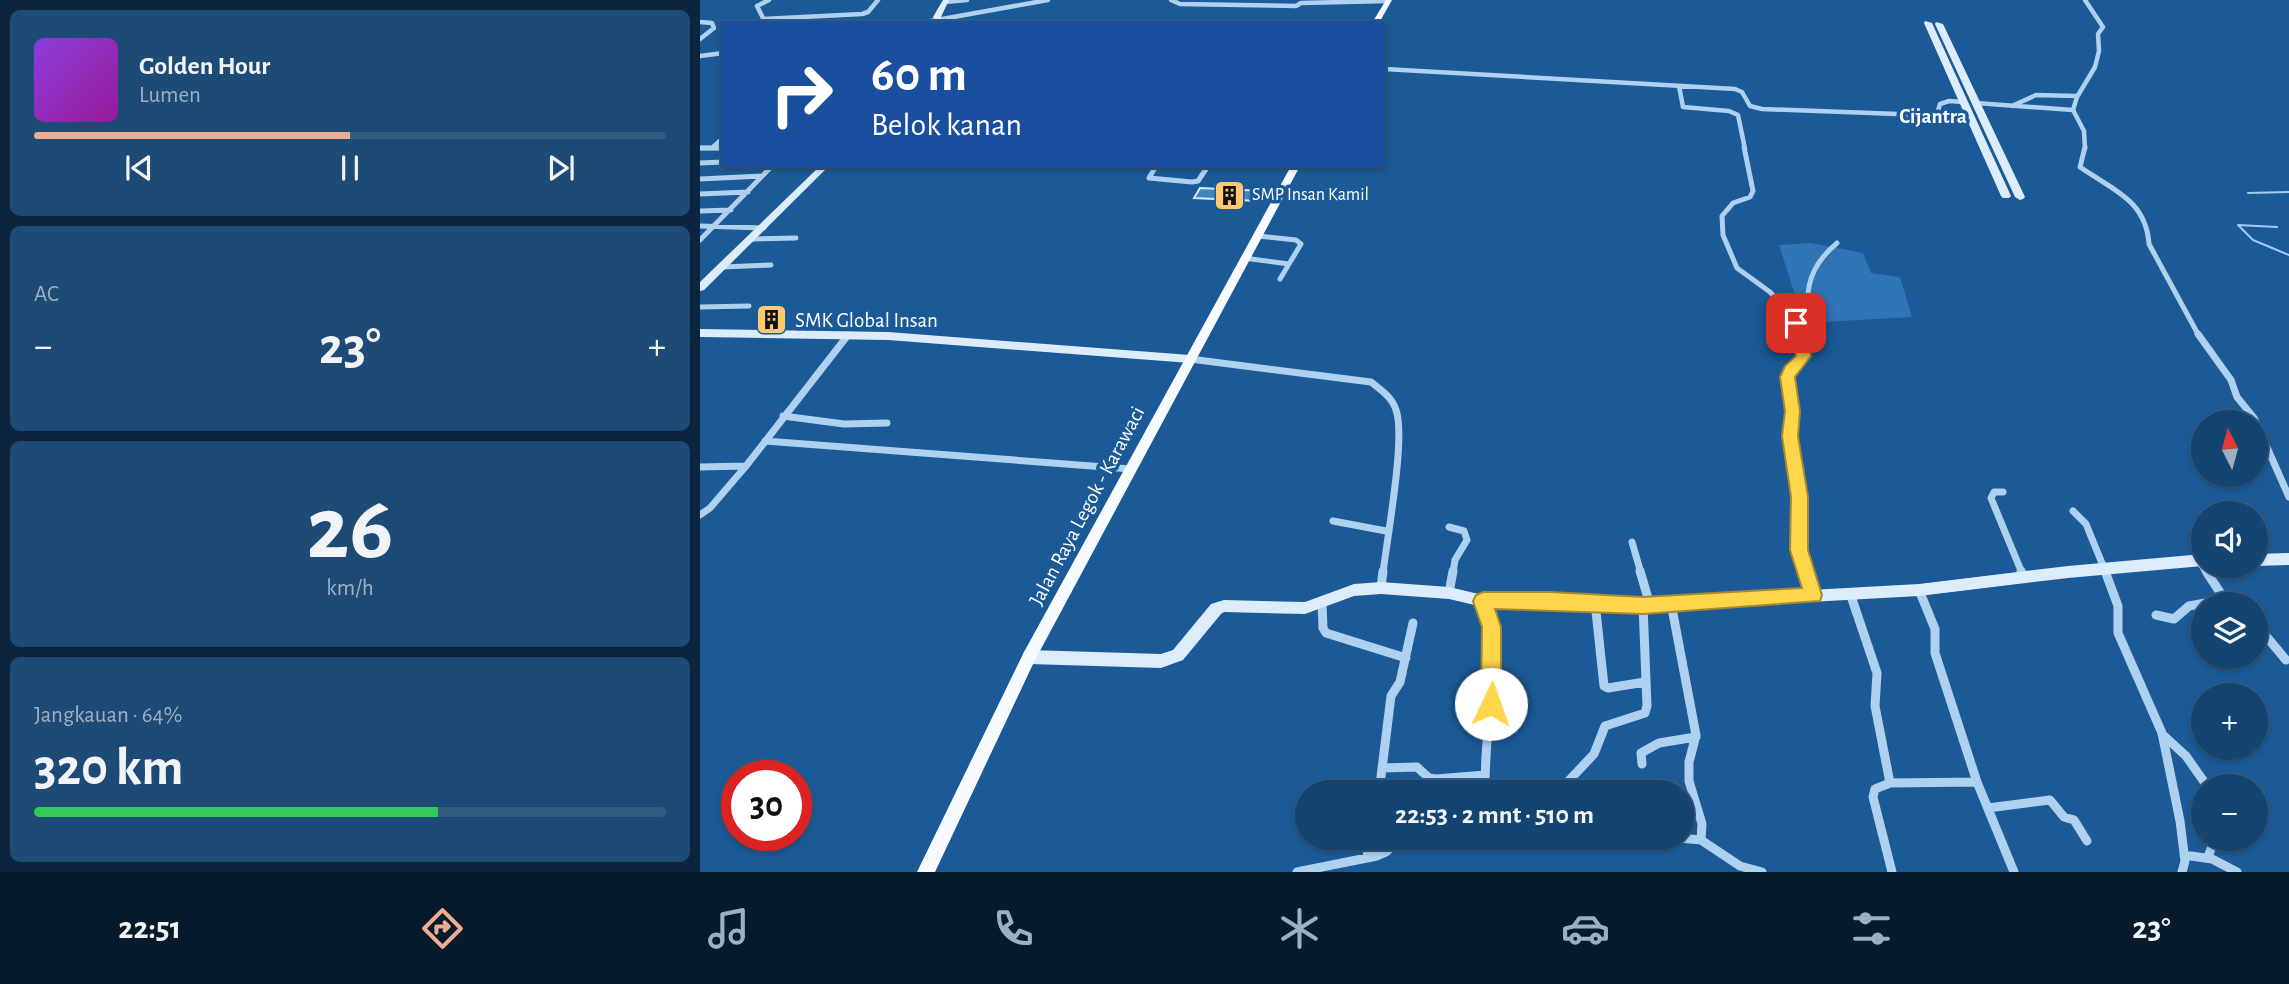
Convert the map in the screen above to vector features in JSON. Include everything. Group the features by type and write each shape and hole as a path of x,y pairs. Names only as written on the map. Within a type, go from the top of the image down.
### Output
{"main road":[{"path":"1376,21 1388,1"},
{"name":"Jalan Raya Legok - Karawaci","path":"926,872 1029,657 1295,168"}],"street":[{"path":"769,0 757,6 764,21 862,14 868,12 878,0"},
{"path":"939,21 938,13 946,1 967,0"},
{"path":"944,21 1048,0"},
{"path":"1171,0 1180,4 1294,6 1301,3 1388,1"},
{"path":"2085,0 2103,27 2098,34 2101,43 2097,63 2084,91 2077,96 2073,110 2084,131 2085,153 2081,155 2080,167 2138,207 2148,230 2149,244 2162,271 2191,317 2201,341 2231,380 2237,397 2254,418 2289,497"},
{"path":"700,22 712,23 714,28"},
{"path":"1928,23 2006,196"},
{"path":"1939,24 2021,197"},
{"path":"700,39 714,28 721,27"},
{"path":"700,56 721,53"},
{"path":"1386,69 1738,90 1746,96 1751,106 1762,109 1950,116"},
{"path":"1954,80 1966,80"},
{"path":"1679,86 1683,107 1729,111 1738,115 1753,191 1750,197 1733,203 1722,216 1723,234 1737,268 1776,298 1795,319 1804,356 1790,369 1787,377 1793,411 1790,436 1799,497 1799,550 1813,595"},
{"path":"2012,106 2029,94 2038,92 2077,96"},
{"path":"1931,116 1937,114 1940,104 1949,101 1964,102"},
{"path":"1976,103 2073,110"},
{"path":"712,148 721,140"},
{"path":"1982,142 1995,143"},
{"path":"700,148 721,148"},
{"path":"700,163 721,162"},
{"path":"700,240 770,168"},
{"path":"700,288 823,168"},
{"path":"1155,168 1149,178 1192,182 1198,181 1207,168"},
{"path":"700,178 763,176"},
{"path":"700,194 748,192"},
{"path":"700,211 731,210"},
{"path":"700,226 764,228"},
{"path":"1258,236 1299,242 1300,246 1280,279"},
{"path":"752,239 796,238"},
{"path":"1795,319 1808,306 1807,294 1820,256 1837,243"},
{"path":"1244,258 1289,264"},
{"path":"723,267 771,265"},
{"path":"700,307 749,306"},
{"path":"700,333 848,335 1191,359 1371,382 1385,391 1399,412 1400,433 1381,588"},
{"path":"700,514 710,508 746,466 848,335"},
{"path":"783,416 844,424 887,423"},
{"path":"765,441 1131,469"},
{"path":"700,467 746,466"},
{"path":"2003,492 1994,492 1991,498 2024,577"},
{"path":"2073,511 2086,524 2118,606 2118,633 2162,733 2186,870"},
{"path":"1333,521 1387,531"},
{"path":"1449,527 1464,531 1467,540 1455,560 1449,593"},
{"path":"1569,780 1594,754 1605,726 1645,713 1647,706 1646,605 1632,542"},
{"path":"2268,560 2289,559"},
{"path":"1029,657 1161,661 1178,655 1216,609 1224,606 1291,609 1322,604 1354,590 1381,588 1449,593 1483,601 1646,605 1919,590 2191,561"},
{"path":"1919,590 1935,629 1935,653 1977,782 2014,872"},
{"path":"1849,592 1877,673 1875,706 1890,783"},
{"path":"1483,601 1492,627 1493,681 1485,778"},
{"path":"1595,602 1604,686 1608,688 1645,682"},
{"path":"1671,603 1696,737 1689,762 1689,781 1702,824 1702,840"},
{"path":"1322,604 1323,628 1326,632 1406,658"},
{"path":"2155,615 2174,619 2179,610 2191,605"},
{"path":"1381,780 1391,696 1400,682 1413,623"},
{"path":"2268,638 2286,660"},
{"path":"2162,733 2198,774"},
{"path":"1642,764 1641,753 1644,749 1665,741 1696,737"},
{"path":"1382,768 1417,767 1429,778 1488,780"},
{"path":"1892,872 1873,797 1875,789 1890,783 1977,782"},
{"path":"1989,808 2050,800 2064,817 2074,820 2087,841"},
{"path":"1694,839 1702,840 1740,866 1762,872"},
{"path":"1367,857 1368,850"},
{"path":"1297,872 1326,868 1388,850"},
{"path":"2208,857 2210,851"},
{"path":"2184,855 2208,857 2223,862 2237,872"}],"shaded area":[{"path":"1811,243 1863,253 1871,273 1900,277 1912,317 1804,323 1779,245"}],"building":[{"name":"SMP Insan Kamil","path":"1200,188 1263,191 1259,201 1194,198"}],"waterway":[{"path":"2248,193 2289,192"},
{"path":"2277,227 2238,225 2253,240 2289,255"}],"place":[{"name":"SMP Insan Kamil","path":"1229,195"},
{"name":"SMK Global Insan","path":"772,320"}],"district":[{"name":"Cijantra","path":"1933,116"}],"route":[{"path":"1491,704 1492,627 1483,601 1551,600 1643,605 1813,595 1799,550 1799,497 1790,436 1793,411 1787,377 1790,369 1803,360 1804,356 1796,323"}]}
